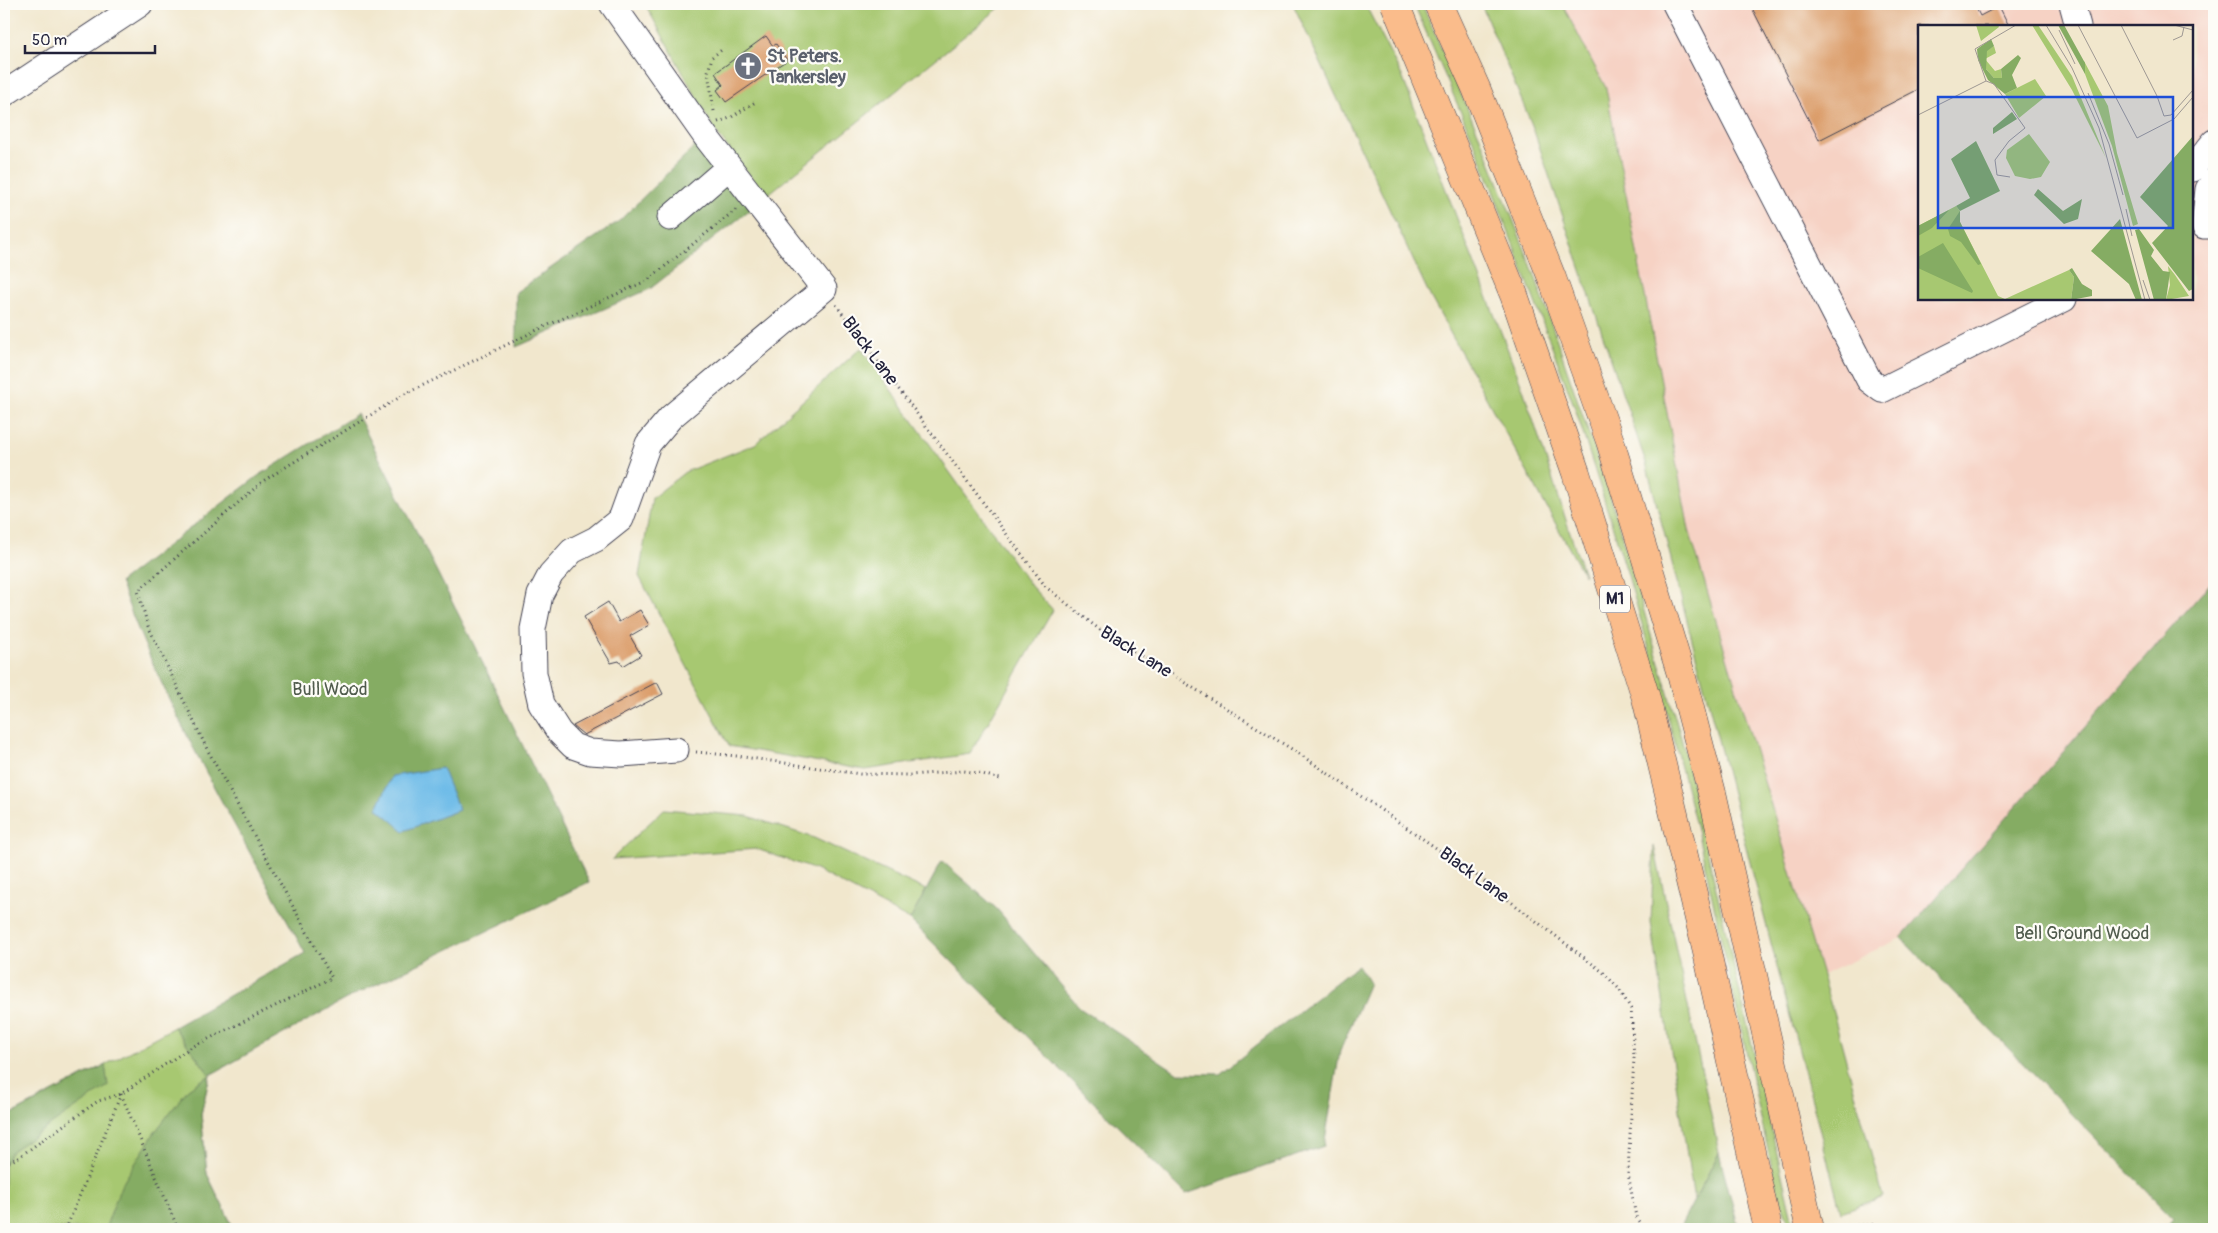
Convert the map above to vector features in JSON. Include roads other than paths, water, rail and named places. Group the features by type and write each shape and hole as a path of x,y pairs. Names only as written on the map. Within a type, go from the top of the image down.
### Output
{"highway":[{"name":"M1","path":"1395,4 1514,295 1576,473 1643,689 1707,952 1766,1223"},
{"name":"M1","path":"1438,4 1476,88 1552,278 1610,441 1682,674 1715,807 1808,1219"}],"street":[{"path":"4,94 140,4"},
{"path":"612,4 729,167 824,289 671,417 648,444 621,519 596,539 572,551 551,574 540,595 533,629 534,673 541,704 559,732 573,746 590,752 621,754 676,750"},
{"path":"1675,4 1869,380 1875,386 1882,390 2062,300"},
{"path":"2072,4 2078,25"},
{"path":"2193,168 2214,142"},
{"path":"670,218 729,167"},
{"path":"2206,227 2208,188 2214,181"}],"water":[{"path":"442,768 459,810 404,831 377,808 392,776"}],"place":[{"name":"St Peters. Tankersley","path":"748,66"}],"park label":[{"name":"Bull Wood","path":"330,689"},
{"name":"Bell Ground Wood","path":"2082,933"}]}
